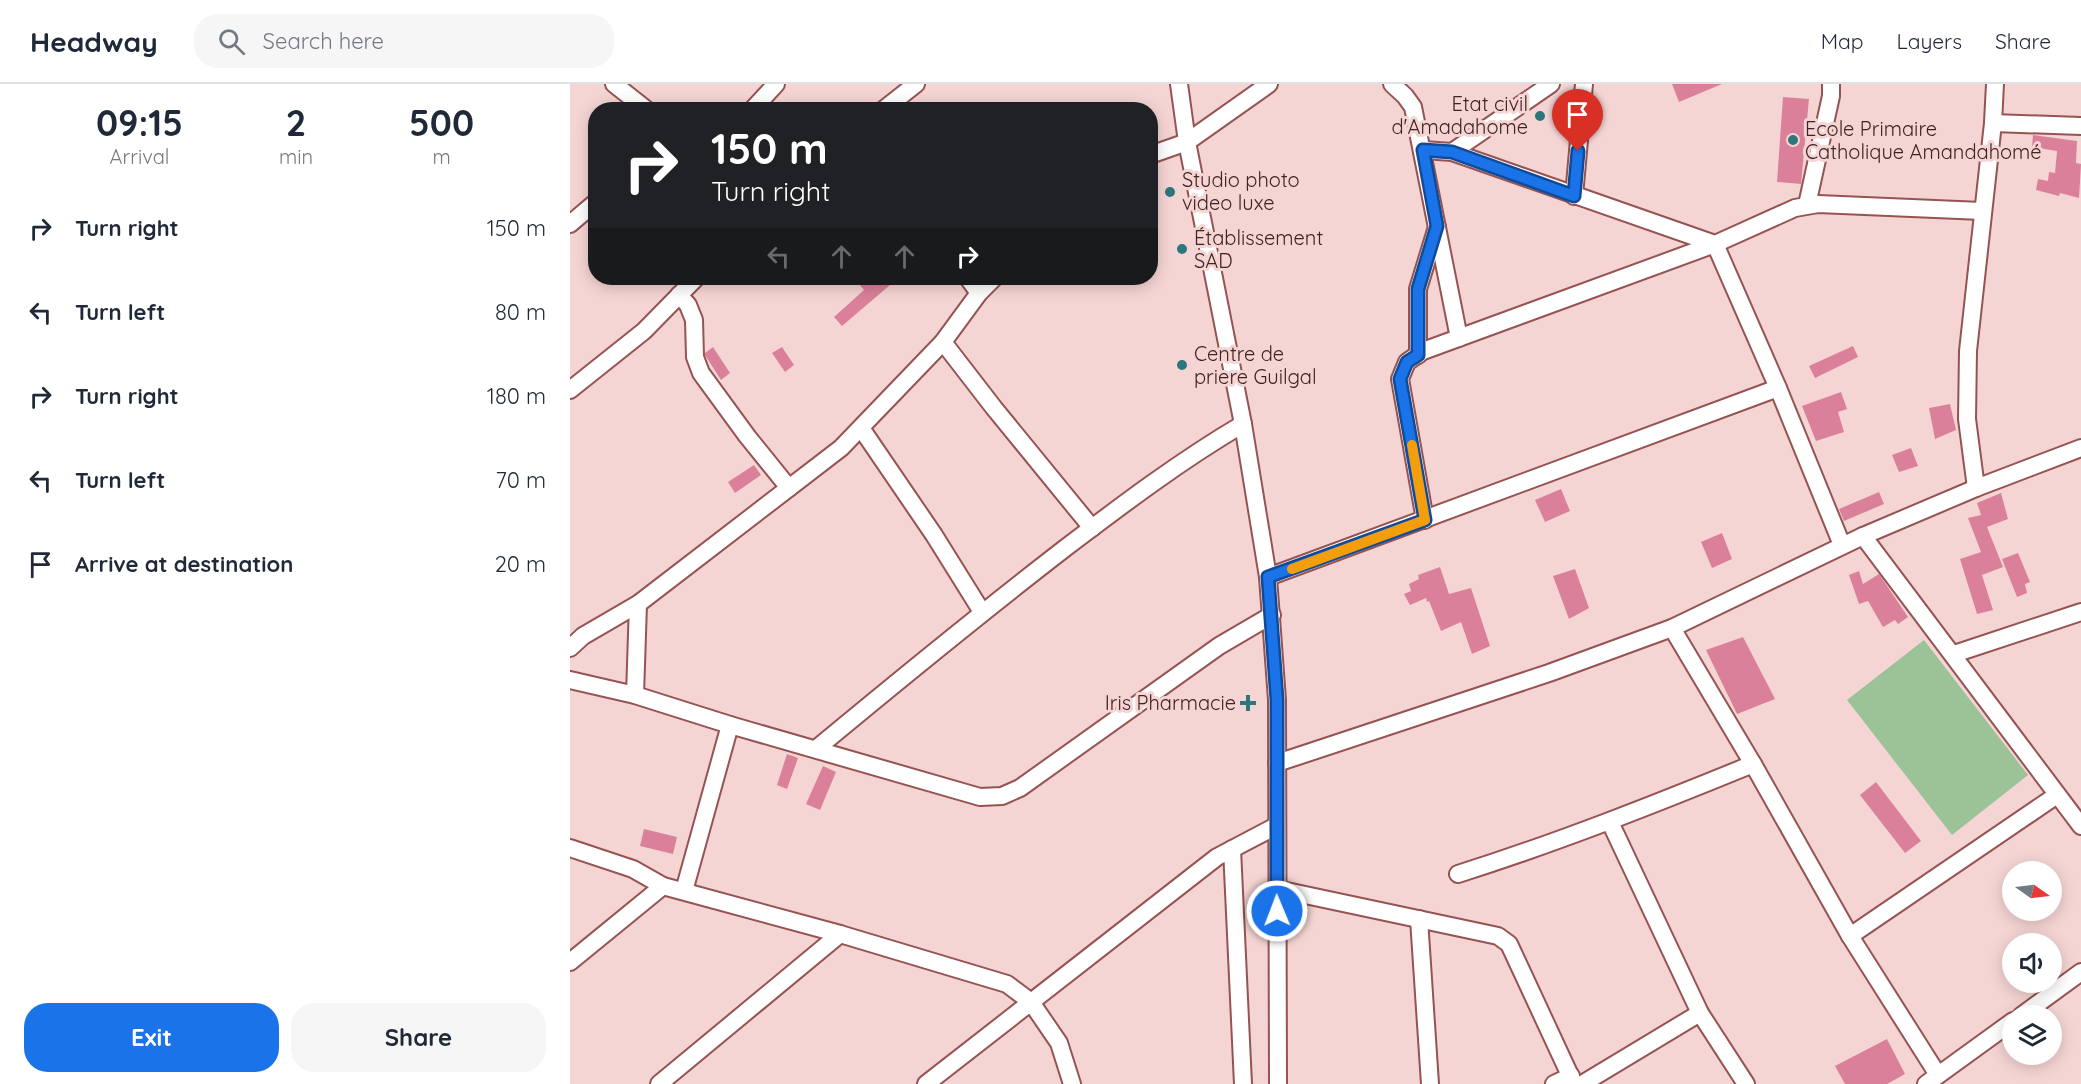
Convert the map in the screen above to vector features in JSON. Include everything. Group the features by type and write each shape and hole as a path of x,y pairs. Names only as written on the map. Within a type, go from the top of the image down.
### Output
{"street":[{"path":"614,84 637,102"},
{"path":"760,102 777,84"},
{"path":"893,102 916,84"},
{"path":"1179,84 1187,142 1243,424 1272,615 1277,700 1278,1084"},
{"path":"1158,152 1187,142 1269,84"},
{"path":"1392,84 1406,96 1413,107 1459,338"},
{"path":"1452,152 1551,84"},
{"path":"1574,196 1584,84"},
{"path":"1807,206 1831,96 1831,84"},
{"path":"1976,488 1967,419 1968,351 1993,123 1995,84"},
{"path":"1993,123 2081,126"},
{"path":"1423,150 1452,152 1715,244 1778,388 1842,545"},
{"path":"1425,520 1400,379 1407,362 1424,351 1715,244 1795,208 1818,204 1982,211"},
{"path":"570,224 588,209"},
{"path":"1418,355 1418,289 1437,226"},
{"path":"570,390 644,331 689,285"},
{"path":"973,285 979,293"},
{"path":"570,648 583,636 639,604 842,448 943,342 987,285"},
{"path":"679,295 688,305 694,320 695,357 701,373 789,488"},
{"path":"943,342 1092,528"},
{"path":"1268,577 1778,388"},
{"path":"816,749 982,612 1092,528 1199,450 1243,424"},
{"path":"861,428 934,535 982,612"},
{"path":"1277,763 1549,673 1671,628 1842,545 1976,488 2081,448"},
{"path":"1863,536 1954,654 2081,826"},
{"path":"635,695 639,604"},
{"path":"1954,654 2081,612"},
{"path":"570,680 635,695 980,797 1002,796 1020,788 1219,646 1272,615"},
{"path":"1671,628 1753,764 1932,1080 2002,1029"},
{"path":"684,891 730,724"},
{"path":"1458,874 1610,822 1753,764"},
{"path":"1850,936 2057,795"},
{"path":"1610,822 1700,1013 1746,1084"},
{"path":"926,1084 1217,857 1276,826"},
{"path":"570,848 633,869 663,886 840,934 1006,984 1031,1002 1059,1043 1072,1084"},
{"path":"1232,849 1243,1084"},
{"path":"570,962 663,886"},
{"path":"1277,889 1498,936 1509,944 1576,1081"},
{"path":"1419,919 1430,1084"},
{"path":"659,1084 840,934"},
{"path":"2036,1005 2081,972"},
{"path":"1554,1084 1576,1081 1700,1013"}],"green space":[{"path":"1924,640 2028,775 1952,835 1847,700"}],"building":[{"path":"1672,84 1722,84 1679,102"},
{"name":"Ecole Primaire Catholique Amandahomé","path":"1783,97 1809,99 1801,184 1777,182"},
{"path":"2033,135 2077,141 2076,163 2081,164 2079,198 2036,190 2038,179 2048,181 2049,172 2055,173 2057,151 2032,147"},
{"path":"860,285 890,285 842,326 834,317 864,290"},
{"path":"1853,346 1858,357 1815,378 1809,366"},
{"path":"713,347 730,373 721,380 705,355"},
{"path":"782,347 794,365 785,372 772,353"},
{"path":"1841,392 1847,409 1838,412 1844,432 1816,441 1802,406"},
{"path":"1950,404 1956,430 1935,439 1929,408"},
{"path":"1911,448 1918,466 1899,472 1892,455"},
{"path":"754,465 761,475 735,493 728,482"},
{"path":"1561,489 1570,511 1545,522 1535,500"},
{"path":"1879,492 1884,504 1844,521 1839,509"},
{"path":"2001,493 2008,519 1987,527 2003,567 1982,575 1993,610 1977,614 1960,559 1981,552 1968,518 1981,515 1977,503"},
{"path":"1722,533 1732,559 1712,568 1701,542"},
{"path":"2018,553 2030,582 2025,584 2027,593 2017,597 2002,559"},
{"path":"1440,567 1449,594 1471,588 1490,646 1472,654 1461,622 1441,631 1426,598 1410,605 1404,594 1411,591 1409,584 1419,579 1418,575"},
{"path":"1575,569 1589,608 1569,619 1553,576"},
{"path":"1859,571 1863,584 1879,574 1908,617 1898,624 1895,620 1883,627 1868,601 1859,604 1849,575"},
{"path":"1743,637 1775,699 1737,714 1706,650"},
{"path":"787,754 798,758 787,789 777,785"},
{"path":"823,766 836,772 820,810 806,804"},
{"path":"1876,782 1921,841 1905,853 1860,795"},
{"path":"644,829 677,837 673,854 640,846"},
{"path":"1887,1039 1905,1074 1887,1084 1845,1084 1835,1066"}],"slow traffic":[{"path":"1292,569 1425,520 1412,445"}],"place":[{"name":"Etat civil d'Amadahome","path":"1540,116"},
{"name":"Ecole Primaire Catholique Amandahomé","path":"1793,140"},
{"name":"Studio photo video luxe","path":"1170,192"},
{"name":"Établissement SAD","path":"1182,249"},
{"name":"Centre de priere Guilgal","path":"1182,365"},
{"name":"Iris Pharmacie","path":"1248,703"}],"route":[{"path":"1277,911 1277,700 1268,577 1425,520 1400,379 1407,362 1418,355 1418,289 1437,226 1423,150 1452,152 1574,196 1578,151"}]}
